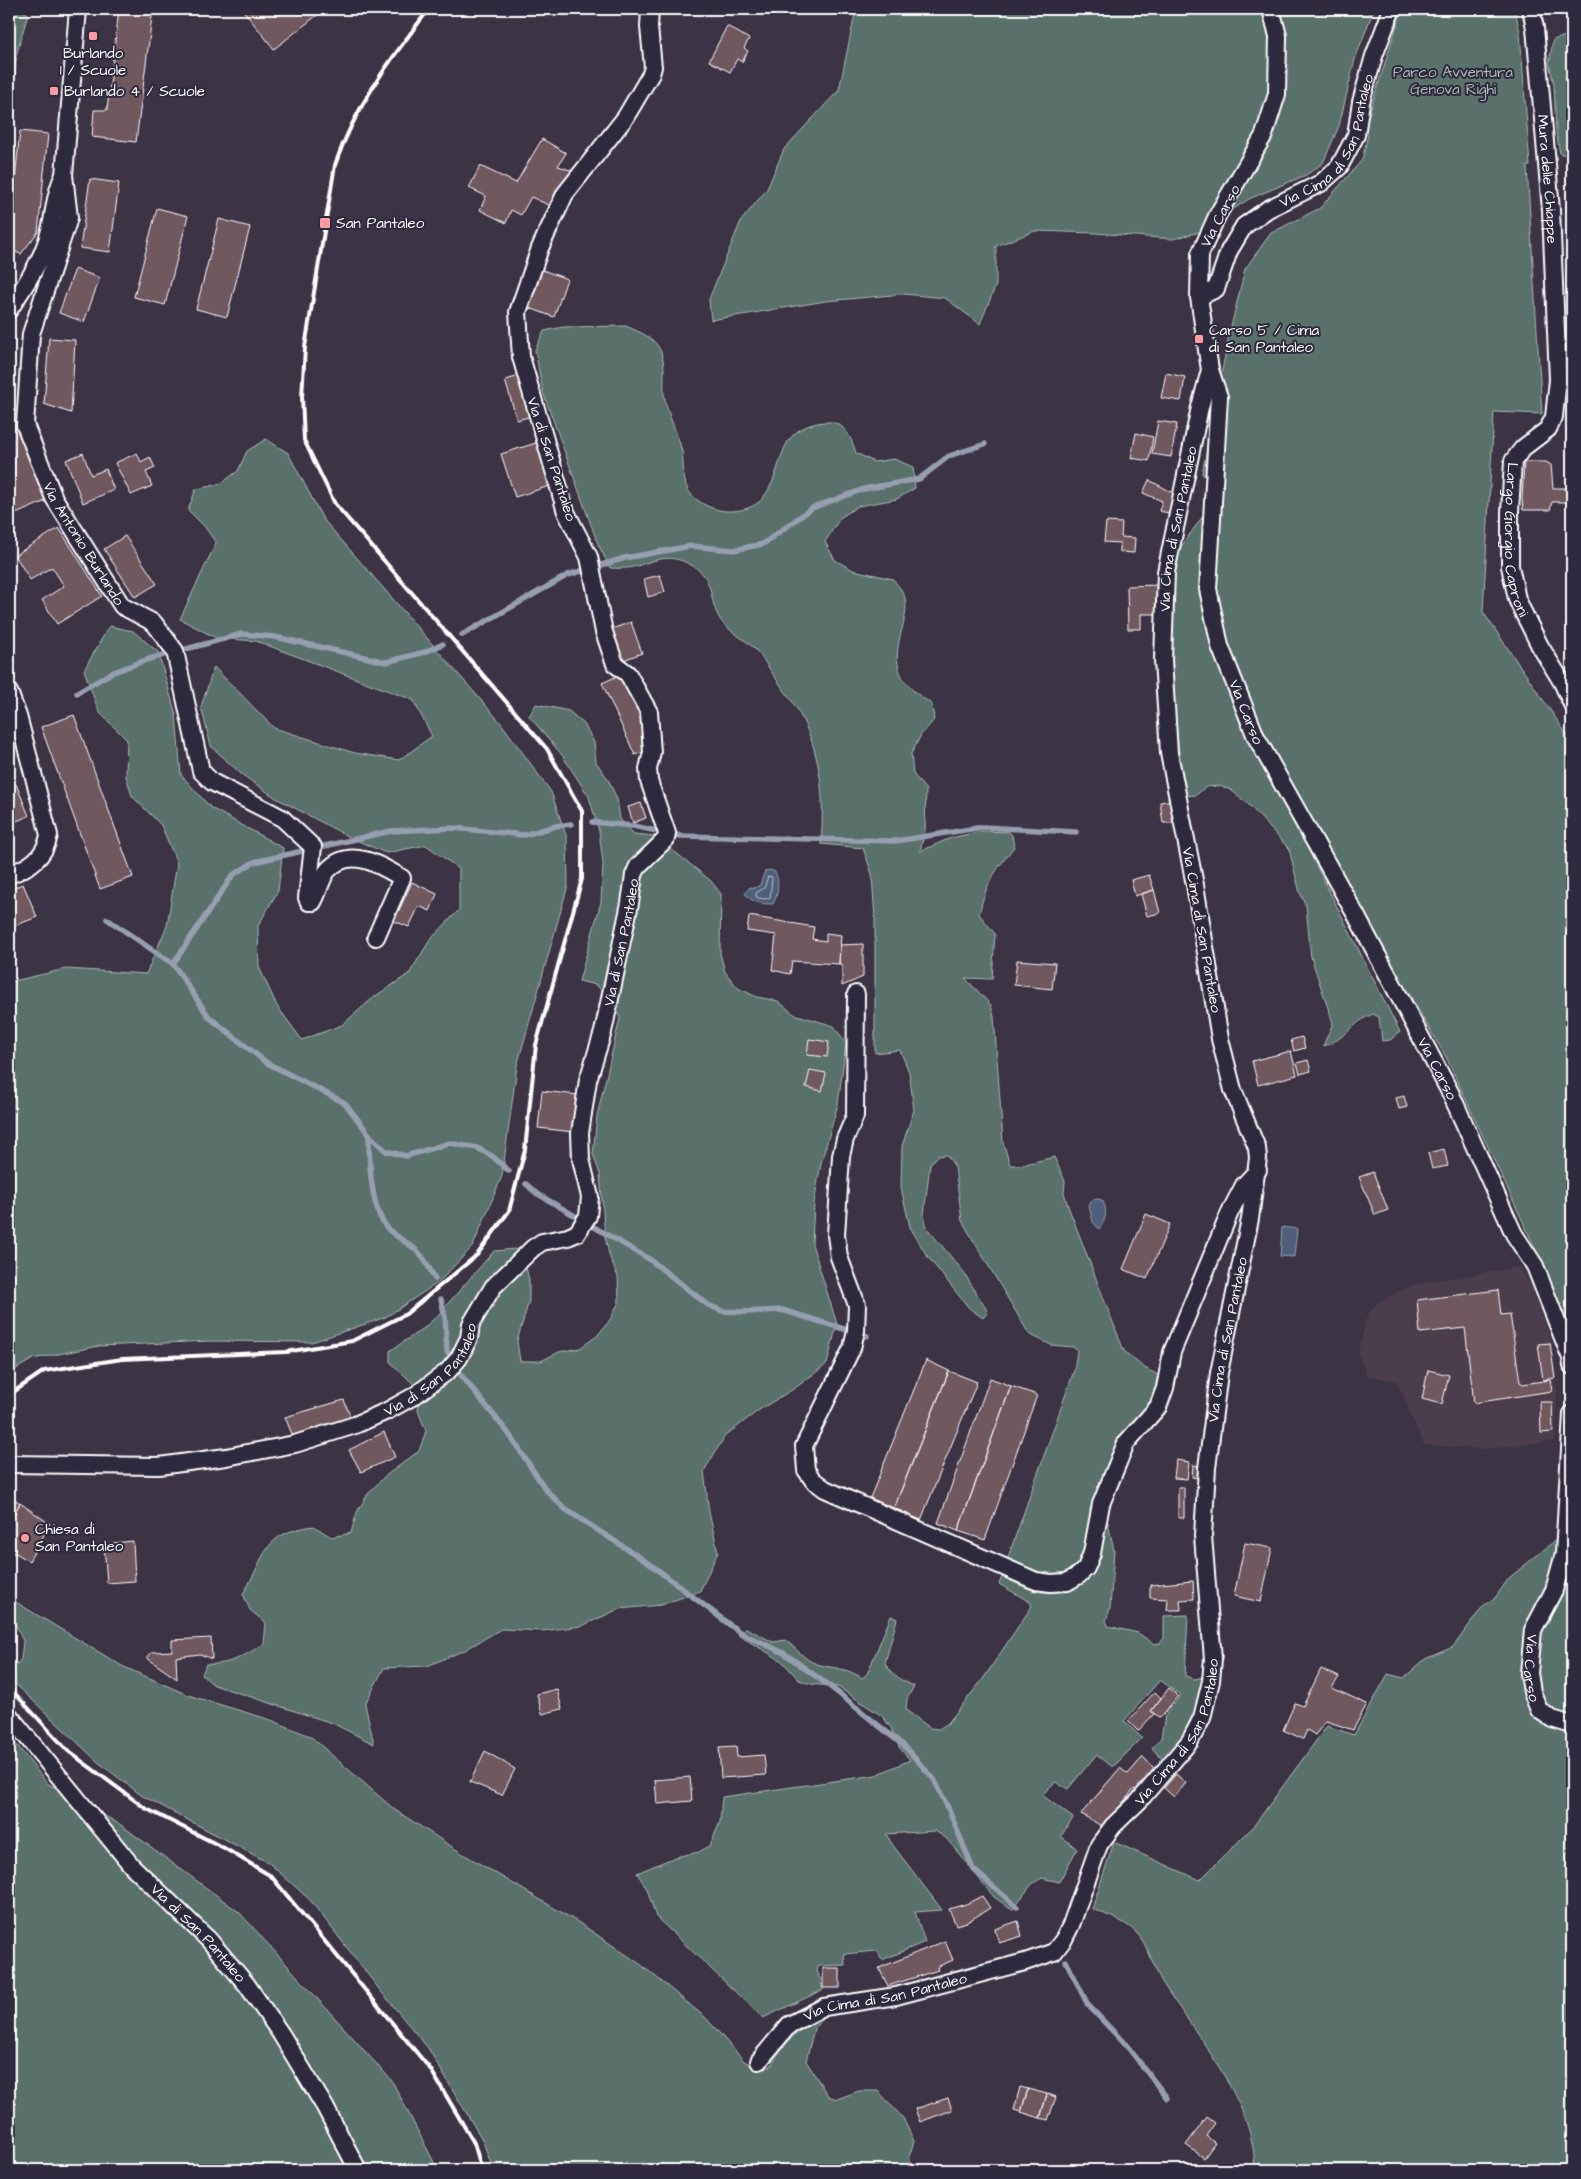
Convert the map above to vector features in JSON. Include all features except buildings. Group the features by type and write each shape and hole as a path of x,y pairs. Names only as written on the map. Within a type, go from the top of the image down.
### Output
{"street":[{"name":"Via Antonio Burlando","path":"78,9 64,175 69,218 31,334 25,425 54,498 122,606 154,622 175,651 201,772 212,782 282,818 313,847 308,902 313,902 327,871 348,859 366,859 375,862 402,878 376,937"},
{"name":"Via di San Pantaleo","path":"9,1464 158,1466 226,1457 295,1444 355,1425 414,1396 448,1370 459,1358 469,1338 471,1324 493,1287 533,1248 542,1242 568,1237 576,1233 588,1216 590,1197 581,1159 580,1133 588,1080 603,1032 634,875 638,866 666,839 667,833 649,782 648,769 652,752 649,712 628,674 615,664 604,632 589,556 566,512 521,357 518,312 540,248 565,194 625,118 651,74 653,67 649,27 650,9"},
{"name":"Via Carso","path":"1271,9 1278,36 1277,94 1264,135 1218,214 1200,254 1199,297 1210,370 1219,397 1208,589 1220,646 1256,737 1357,917 1450,1092 1514,1234 1535,1266 1572,1358 1572,1366"},
{"name":"Via Cima di San Pantaleo","path":"1199,297 1216,289 1229,251 1244,226 1268,209 1321,183 1339,167 1356,134 1361,102 1374,56 1392,9"},
{"name":"Mura delle Chiappe","path":"1530,9 1535,28 1550,202 1558,380"},
{"path":"9,310 39,263 51,229 56,193 64,175"},
{"name":"Via Cima di San Pantaleo","path":"759,2061 788,2025 824,2007 896,1996 1025,1962 1054,1952 1071,1926 1099,1845 1113,1826 1138,1801 1190,1741 1202,1718 1211,1682 1213,1659 1203,1536 1207,1468 1219,1373 1258,1170 1257,1148 1234,1090 1220,1039 1195,885 1169,753 1163,660 1166,572 1200,407 1210,370"},
{"name":"Largo Giorgio Caproni","path":"1558,380 1554,417 1548,428 1524,448 1514,460 1510,512 1510,566 1520,604 1540,646 1567,681 1572,704"},
{"path":"9,692 18,716 49,835 47,846 40,858 29,866 9,875"},
{"path":"856,994 855,1116 845,1138 841,1156 836,1235 840,1257 856,1305 856,1331 852,1348 804,1446 806,1470 813,1480 825,1489 842,1497 1036,1581 1051,1584 1066,1582 1079,1575 1086,1568 1092,1553 1101,1504 1126,1444 1158,1407 1165,1388 1172,1352 1230,1212 1244,1185 1258,1170"},
{"name":"Via Carso","path":"1572,1414 1564,1554 1554,1590 1532,1630 1529,1673 1532,1692 1539,1710 1552,1719 1572,1725"},
{"name":"Via di San Pantaleo","path":"9,1715 132,1866 209,1940 247,1986 281,2034 334,2122 358,2170"}],"shaded area":[{"path":"1519,1267 1534,1290 1551,1341 1557,1391 1555,1441 1482,1449 1424,1445 1397,1382 1367,1375 1358,1354 1367,1315 1378,1302 1414,1284"}],"green space":[{"path":"9,9 21,9 28,14 16,56 9,55"},
{"path":"856,9 1374,9 1355,59 1339,126 1323,163 1306,175 1249,199 1232,210 1219,227 1173,239 1035,231 996,246 996,285 980,324 945,298 903,294 826,301 711,320 709,299 741,221 767,189 784,149 839,90"},
{"name":"Parco Avventura Genova Righi","path":"1402,9 1515,9 1520,33 1530,166 1527,166 1542,414 1494,412 1483,612 1572,742 1572,1338 1544,1267 1446,1057 1311,828 1303,833 1310,853 1400,1032 1390,1040 1382,1041 1379,1017 1373,1014 1366,1017 1338,1040 1323,1046 1333,1023 1311,957 1306,906 1300,893 1289,849 1250,806 1231,790 1219,786 1206,787 1196,795 1183,796 1170,658 1172,591 1180,548 1203,516 1211,480 1202,474 1229,335 1245,269 1271,233 1320,208 1362,160 1368,135 1363,133"},
{"path":"1572,34 1572,155 1560,154 1556,131 1554,85 1549,63 1553,40"},
{"path":"626,326 651,339 661,352 665,402 682,452 687,489 707,506 719,510 736,511 758,503 770,488 788,441 796,432 807,426 824,422 831,422 842,427 852,441 856,453 874,462 894,459 913,467 915,488 897,499 858,506 840,518 825,542 835,560 853,570 893,579 904,595 906,612 897,654 898,664 905,682 921,697 932,704 934,720 921,735 911,754 913,774 926,790 925,831 920,851 951,838 982,831 1009,832 1012,835 1014,847 992,878 979,914 995,934 992,979 965,978 991,1005 994,1017 1003,1142 1010,1165 1021,1165 1054,1157 1065,1181 1064,1193 1068,1206 1124,1351 1143,1367 1158,1375 1153,1398 1125,1431 1102,1480 1088,1524 1081,1563 1069,1576 1051,1580 1006,1563 1074,1371 1077,1351 1073,1347 1051,1345 1029,1334 962,1221 955,1167 947,1155 938,1156 930,1164 924,1215 927,1228 962,1270 988,1312 983,1318 969,1308 927,1256 910,1227 901,1188 902,1146 914,1110 909,1072 900,1050 875,1053 875,920 872,874 863,848 821,844 822,806 819,770 815,752 802,718 758,653 722,622 717,615 708,584 699,570 683,561 668,558 630,568 610,568 598,544 543,392 535,350 544,331 563,327"},
{"path":"266,439 288,453 323,519 501,723 551,792 567,838 568,885 517,1066 502,1176 473,1246 439,1282 386,1317 312,1342 210,1341 99,1346 33,1359 9,1373 9,982 66,969 146,974 167,926 177,863 161,825 132,796 126,776 127,740 99,712 84,670 109,626 133,631 158,652 176,715 181,775 211,808 283,848 278,891 258,926 259,967 277,1006 302,1040 342,1025 374,997 409,974 430,940 459,910 459,869 426,845 386,853 349,837 276,798 241,774 211,746 201,707 214,667 274,728 355,753 399,760 432,736 413,700 256,641 216,638 180,619 216,543 204,526 188,510 196,489 220,484 238,471 247,451"},
{"path":"536,704 569,711 584,724 594,742 596,762 608,779 617,799 620,819 634,834 655,836 711,881 721,894 720,953 725,972 738,988 757,997 778,1001 794,1014 834,1026 846,1043 838,1104 821,1163 814,1203 812,1244 837,1324 827,1364 795,1388 759,1410 725,1436 704,1471 709,1512 718,1552 700,1591 661,1605 619,1609 582,1626 542,1631 501,1629 465,1650 427,1666 384,1668 365,1704 374,1744 332,1723 214,1685 202,1675 206,1664 229,1661 243,1656 264,1644 266,1623 250,1610 243,1594 262,1557 275,1540 297,1529 314,1526 331,1537 351,1533 357,1512 368,1494 384,1477 419,1451 426,1431 418,1411 421,1391 390,1362 390,1351 424,1328 439,1314 494,1251 515,1249 525,1263 529,1280 529,1301 517,1341 520,1361 541,1361 559,1352 580,1348 597,1336 610,1320 619,1302 618,1277 610,1258 605,1237 600,1174 593,1154 597,1116 620,1018 611,999 596,985 579,981 601,902 603,864 599,831 589,797 562,755 529,716"},
{"path":"1572,1507 1572,2170 1254,2170 1253,2146 1236,2097 1206,2047 1162,1982 1140,1937 1124,1923 1092,1909 1114,1842 1200,1880 1253,1827 1327,1726 1354,1735 1388,1674 1404,1678 1425,1659 1453,1647 1484,1605 1495,1598 1509,1578 1552,1543 1571,1531"},
{"path":"1105,1510 1114,1550 1110,1609 1106,1620 1108,1626 1138,1633 1154,1644 1160,1643 1164,1638 1164,1616 1188,1615 1185,1676 1194,1679 1204,1677 1188,1733 1163,1760 1152,1748 1161,1738 1165,1715 1181,1695 1160,1680 1124,1721 1142,1738 1113,1767 1096,1755 1068,1789 1055,1782 1042,1795 1073,1818 1061,1836 1077,1849 1059,1882 1042,1878 1032,1884 1012,1910 994,1897 946,1838 935,1831 886,1834 942,1910 915,1912 925,1942 882,1960 876,1951 844,1954 845,1965 819,1966 817,1970 823,1990 763,2018 656,1917 647,1889 637,1873 675,1857 699,1852 710,1845 720,1822 722,1797 876,1775 910,1760 899,1747 891,1728 882,1716 838,1687 811,1684 799,1680 782,1661 738,1635 746,1628 773,1642 786,1640 808,1660 823,1666 845,1670 862,1678 867,1674 891,1616 897,1619 885,1663 897,1677 914,1686 907,1699 906,1710 930,1728 939,1729 948,1723 983,1679 1032,1606 1030,1602 999,1584 1002,1577 1022,1586 1049,1593 1068,1589 1078,1584"},
{"path":"9,1598 122,1666 188,1695 271,1720 310,1736 395,1810 460,1852 581,1924 640,1964 705,2017 744,2061 755,2067 771,2066 782,2049 794,2036 826,2014 814,2029 806,2061 828,2096 837,2099 859,2091 878,2091 903,2118 914,2141 909,2157 911,2170 493,2170 483,2141 428,2048 379,1989 310,1900 269,1863 141,1795 98,1762 9,1678 9,1674 21,1659 23,1641 9,1610"},
{"path":"9,1735 47,1783 121,1825 239,1912 392,2081 438,2170 9,2170"}],"water":[{"path":"765,871 775,872 778,884 773,904 761,903 750,899 745,893 750,887 755,888 760,885"},
{"path":"1092,1200 1102,1200 1106,1211 1103,1223 1099,1229 1093,1222 1089,1206"},
{"path":"1282,1227 1297,1229 1294,1257 1280,1256"}],"waterway":[{"path":"462,635 568,575 625,558 691,546 734,550 763,544 812,508 864,489 919,479 949,456 985,444"},
{"path":"77,693 111,673 149,659 242,634 275,637 386,662 425,652 443,644"},
{"path":"592,822 633,826 681,836 896,841 983,827 1076,832"},
{"path":"173,964 233,875 254,862 391,831 454,828 524,835 571,824"},
{"path":"107,919 173,964 209,1017 267,1063 345,1103 371,1137 386,1151 406,1156 450,1143 477,1148 492,1156 509,1171"},
{"path":"369,1135 369,1158 374,1198 382,1221 388,1229 419,1253 435,1279"},
{"path":"526,1184 536,1193 649,1259 708,1305 722,1311 782,1310 867,1336"},
{"path":"441,1299 445,1317 447,1351 457,1370 509,1434 546,1490 565,1509 650,1564 741,1633 784,1653 832,1688 904,1746 934,1779 973,1869 1017,1907"},
{"path":"1066,1961 1088,2005 1127,2046 1167,2098"}],"railway":[{"path":"9,1395 44,1371 122,1359 286,1352 352,1341 406,1314 477,1255 509,1211 525,1150 536,1045 582,879 582,811 547,749 335,504 304,440 302,397 305,347 335,165 343,143 364,102 388,64 429,9"},
{"path":"9,1687 68,1751 145,1808 224,1848 271,1876 431,2070 474,2143 482,2170"}],"place":[{"name":"Burlando 1 / Scuole","path":"93,36"},
{"name":"Burlando 4 / Scuole","path":"54,91"},
{"name":"San Pantaleo","path":"325,223"},
{"name":"Carso 5 / Cima di San Pantaleo","path":"1199,339"},
{"name":"Chiesa di San Pantaleo","path":"25,1538"}]}
